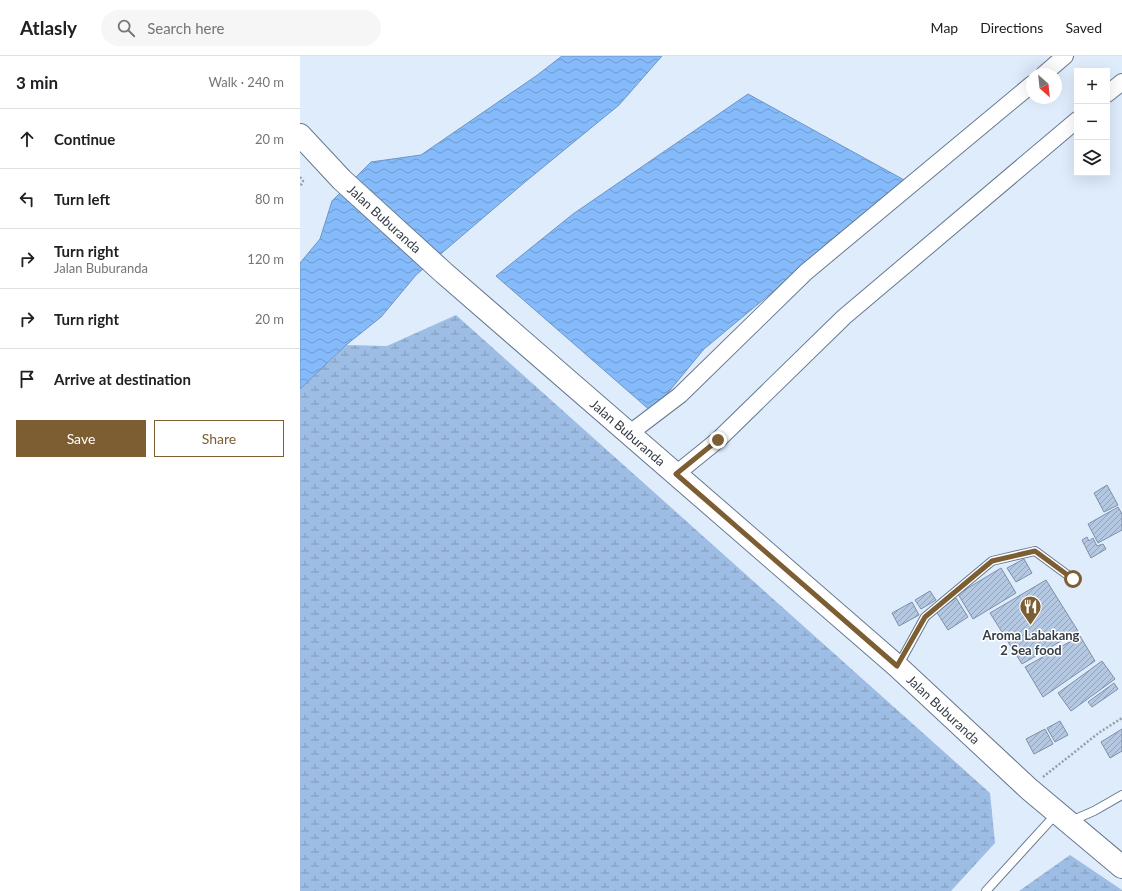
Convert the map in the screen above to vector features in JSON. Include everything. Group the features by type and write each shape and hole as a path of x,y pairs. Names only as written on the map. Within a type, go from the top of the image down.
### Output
{"street":[{"path":"1051,68 1065,56"},
{"path":"1110,92 1122,82"},
{"path":"630,433 680,395 806,272 1026,89"},
{"path":"676,474 718,440 844,317 1074,123"},
{"name":"Jalan Buburanda","path":"300,135 342,180 444,273 897,666 1029,789 1122,867"}],"lane":[{"path":"897,666 925,617 992,561 1035,551 1073,579"},
{"path":"986,891 1063,818 1094,811 1122,795"}],"path":[{"path":"300,177 303,181 300,187"},
{"path":"1029,789 1100,732 1122,718"}],"green space":[{"path":"456,315 990,793 995,843 951,891 300,891 300,389 346,345 387,346"},
{"path":"1070,855 1122,890 1122,891 1019,891"}],"water":[{"path":"562,56 662,56 619,105 525,182 416,275 381,317 346,345 300,389 300,263 320,239 332,201 371,162 421,155 536,76"},
{"path":"748,94 906,181 704,349 652,412 496,276 573,214"}],"building":[{"path":"1107,485 1118,505 1104,512 1094,493"},
{"path":"1118,507 1122,514 1122,530 1098,543 1088,524"},
{"path":"1087,537 1089,541 1093,538 1097,546 1103,544 1106,549 1091,558 1082,540"},
{"path":"1024,559 1032,573 1016,582 1007,568"},
{"path":"1001,568 1016,593 973,619 958,594"},
{"path":"1046,580 1078,631 1022,664 990,613"},
{"path":"930,591 936,600 921,609 915,600"},
{"path":"956,598 968,617 948,630 936,611"},
{"path":"912,602 919,615 899,626 892,613"},
{"path":"1080,636 1095,661 1043,697 1025,667"},
{"path":"1102,661 1115,679 1071,711 1058,693"},
{"path":"1114,683 1118,689 1092,707 1088,702"},
{"path":"1060,721 1068,735 1055,742 1047,728"},
{"path":"1045,729 1053,744 1034,754 1026,739"},
{"path":"1122,729 1122,751 1110,758 1101,742"}],"place":[{"name":"Aroma Labakang 2 Sea food","path":"1031,626"}],"route":[{"path":"718,440 676,474 897,666 925,617 992,561 1035,551 1073,579"}]}
